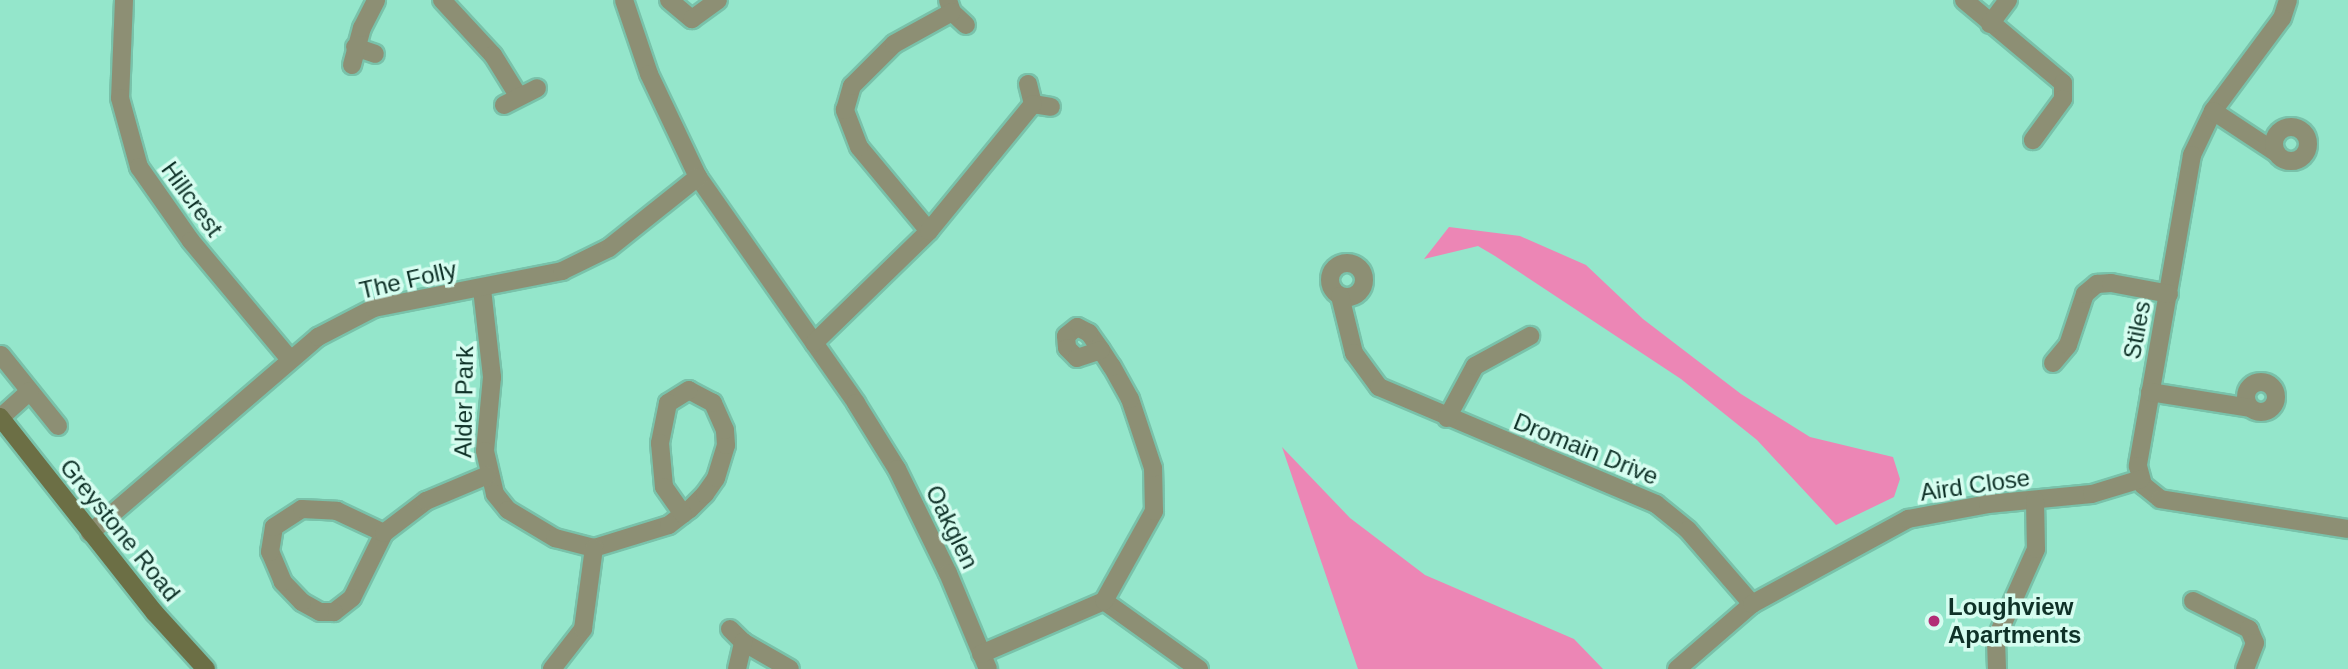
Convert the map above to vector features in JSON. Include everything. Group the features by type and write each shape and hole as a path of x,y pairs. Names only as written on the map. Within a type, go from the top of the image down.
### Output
{"main road":[{"name":"Greystone Road","path":"0,417 90,533 206,669"}],"street":[{"name":"Hillcrest","path":"124,0 120,98 139,167 191,241 289,358"},
{"path":"375,54 353,56 376,0"},
{"path":"442,0 493,55 511,101 537,88"},
{"path":"624,0 654,85 698,177 814,342 929,231 1042,106 1028,84"},
{"path":"669,0 692,19 718,0"},
{"path":"1964,0 2054,74 2065,88 2062,102 2033,140"},
{"path":"1990,24 2008,0"},
{"name":"Stiles","path":"2140,479 2137,459 2169,294 2187,172 2213,111 2282,18 2288,0"},
{"path":"929,231 859,147 845,110 852,86 894,44 950,6 966,25"},
{"path":"2213,111 2275,152"},
{"name":"The Folly","path":"90,533 289,358 374,309 525,282 580,263 626,235 698,177"},
{"path":"2053,363 2068,345 2085,294 2096,285 2111,283 2169,294"},
{"name":"Alder Park","path":"482,289 492,377 485,451 488,475 495,494 529,526 555,538 594,548 654,532 683,514 716,478 726,445 725,430 713,403 689,390 668,403 660,443 664,487 683,514"},
{"name":"Dromain Drive","path":"1340,296 1348,338 1368,376 1386,391 1656,504 1688,530 1752,604"},
{"path":"1447,418 1475,366 1530,336"},
{"name":"Oakglen","path":"814,342 870,424 948,573 985,662 1104,601"},
{"path":"1101,350 1137,414 1156,492 1144,536 1104,601 1199,669"},
{"path":"1,355 58,426"},
{"path":"0,417 30,391"},
{"path":"2150,392 2250,408"},
{"name":"Alder Park","path":"384,533 337,511 302,509 277,523 270,552 283,582 302,602 320,612 334,612 352,598 384,533 426,501 488,475"},
{"path":"2140,479 2147,491 2160,499 2348,529"},
{"name":"Aird Close","path":"1677,669 1752,604 1908,519 1977,505 2102,492 2140,479"},
{"path":"1997,669 1996,639 2036,548 2035,500"},
{"path":"552,669 583,629 594,548"},
{"path":"2193,601 2249,629 2255,643 2245,669"},
{"path":"730,629 743,642 790,669"},
{"path":"737,669 743,642"}],"shaded area":[{"path":"1449,227 1520,236 1586,265 1643,319 1741,394 1810,437 1893,457 1900,479 1894,497 1836,525 1757,440 1681,379 1495,256 1478,246 1424,259"},
{"path":"1282,447 1350,518 1425,575 1574,639 1603,669 1358,669"}],"place":[{"name":"Loughview Apartments","path":"1934,621"}]}
